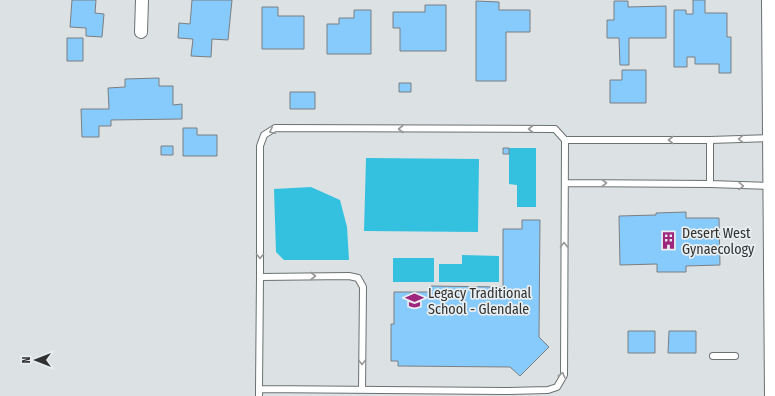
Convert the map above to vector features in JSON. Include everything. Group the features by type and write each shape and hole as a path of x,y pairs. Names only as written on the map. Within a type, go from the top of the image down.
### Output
{"main road":[{"path":"770,0 773,196 773,396"}],"street":[{"path":"141,32 142,0"}],"lane":[{"path":"258,389 505,393 557,388 564,375 565,140 555,129 275,128 264,135 260,146 258,389 259,396"},
{"path":"565,140 710,140 772,138"},
{"path":"710,140 710,184"},
{"path":"565,183 710,184 773,196"},
{"path":"260,277 349,276 358,278 363,287 362,390"},
{"path":"713,356 736,356"}],"shaded area":[{"path":"509,148 536,148 536,207 517,207 517,185 509,184"},
{"path":"366,158 479,159 478,232 364,231"},
{"path":"311,187 340,200 347,227 349,260 284,260 276,252 274,189"},
{"path":"462,255 499,256 499,282 439,282 439,264 462,264"},
{"path":"393,258 434,258 434,282 393,282"}],"building":[{"path":"72,0 96,0 95,13 104,14 102,37 86,36 86,28 70,27"},
{"path":"192,0 232,0 228,40 212,39 211,57 191,56 193,39 178,38 179,23 190,24"},
{"path":"693,0 705,0 705,13 727,13 727,37 731,37 731,73 719,73 719,64 695,64 695,57 687,57 687,67 674,67 674,10 686,10 686,14 693,14"},
{"path":"476,1 499,2 499,10 530,10 530,32 506,32 506,81 476,81"},
{"path":"614,1 628,1 628,7 666,6 666,38 629,38 629,65 620,65 619,38 607,38 607,20 614,20"},
{"path":"425,5 446,5 446,51 400,51 400,28 393,28 393,12 425,12"},
{"path":"262,7 278,7 278,16 304,16 304,49 262,49"},
{"path":"354,10 371,10 371,54 327,54 327,24 339,24 339,18 354,18"},
{"path":"67,38 83,38 83,61 67,61"},
{"path":"622,70 646,70 646,103 610,103 610,80 622,80"},
{"path":"159,78 159,86 173,86 173,105 182,104 182,119 111,120 111,126 99,126 99,137 82,137 81,109 109,109 108,88 125,87 125,79"},
{"path":"399,83 411,83 411,92 399,92"},
{"path":"290,92 315,92 315,109 290,109"},
{"path":"183,128 197,128 197,135 217,135 217,156 183,156"},
{"path":"161,146 173,146 173,155 161,155"},
{"path":"503,148 509,148 509,154 503,154"},
{"name":"Desert West Gynaecology","path":"686,212 686,218 719,218 720,265 686,266 686,272 657,272 657,264 620,265 619,216 656,215 656,213"},
{"path":"522,220 540,220 539,337 549,347 520,376 510,367 398,366 398,361 391,361 391,324 394,324 394,292 431,292 431,286 503,287 503,229 522,229"},
{"path":"628,331 655,331 655,353 628,353"},
{"path":"669,331 696,331 696,353 668,353"}],"place":[{"name":"Desert West Gynaecology","path":"669,241"},
{"name":"Legacy Traditional School - Glendale","path":"415,301"}]}
